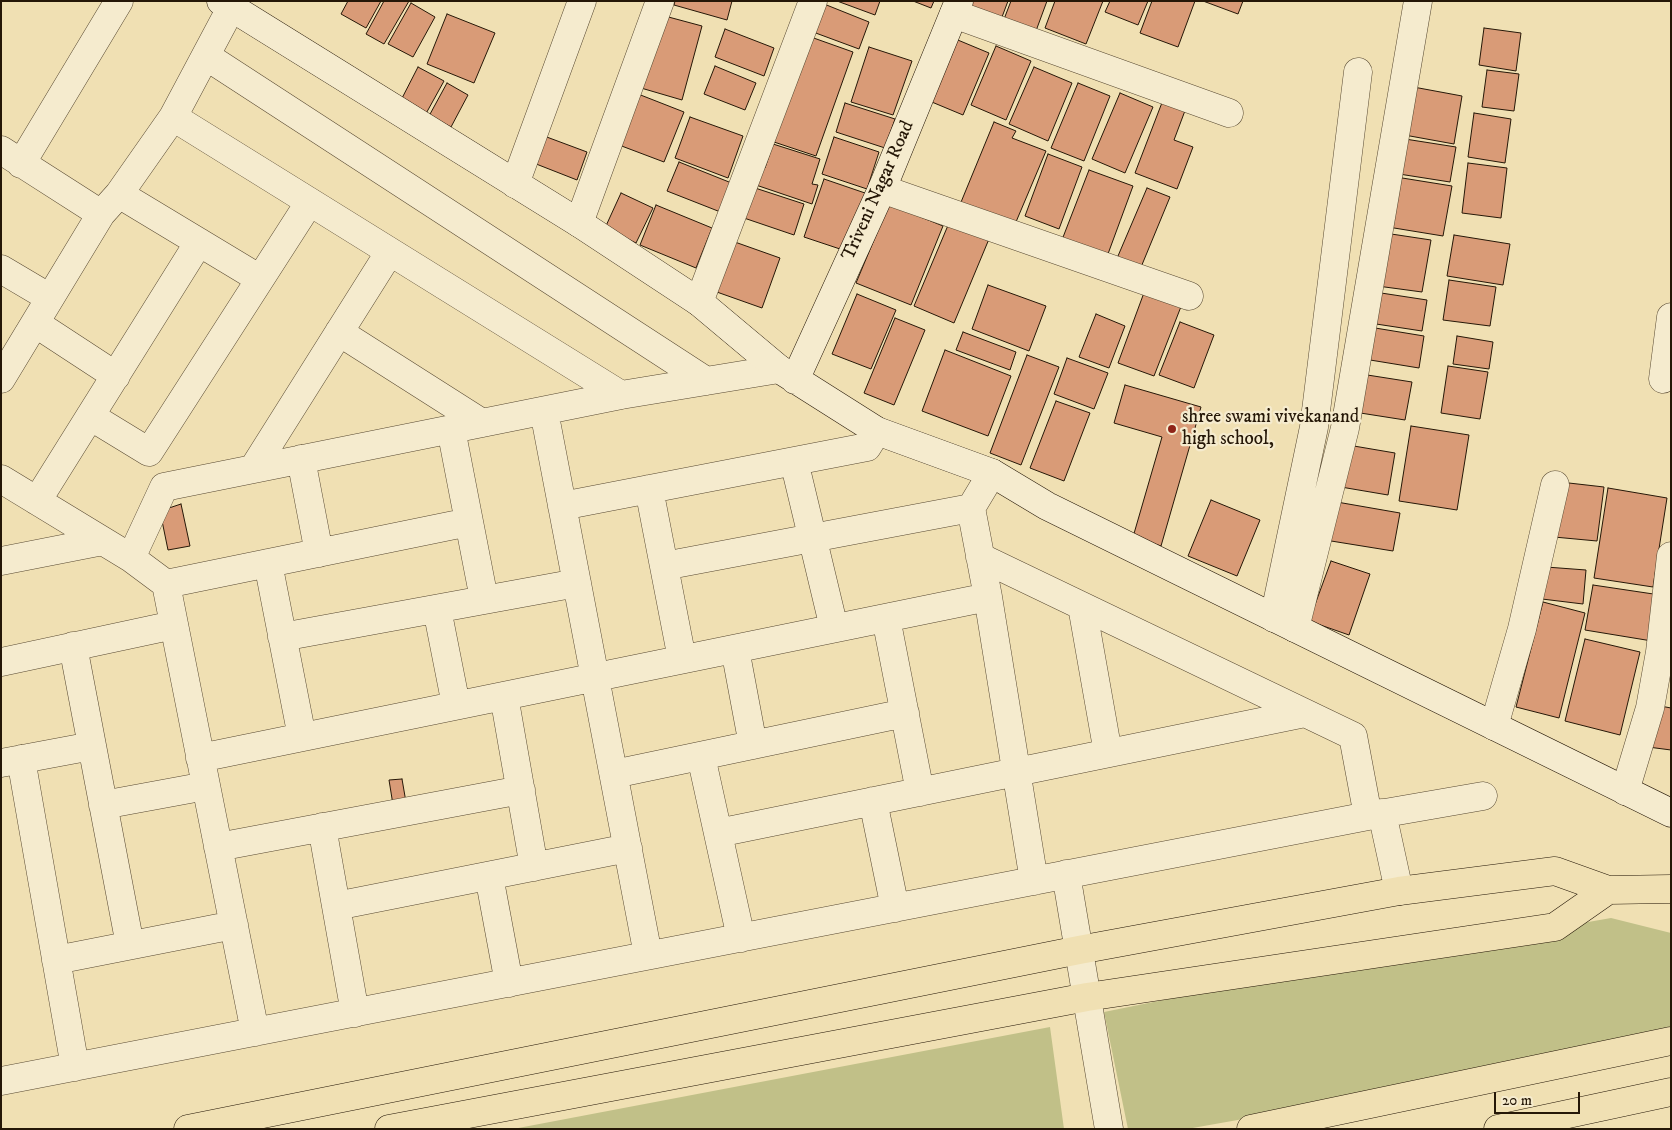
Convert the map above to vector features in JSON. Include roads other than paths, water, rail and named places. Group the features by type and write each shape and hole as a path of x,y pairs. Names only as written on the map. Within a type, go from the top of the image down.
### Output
{"main road":[{"path":"188,1129 1079,950 1399,891 1555,871 1608,890 1671,889"},
{"path":"389,1129 1087,997 1555,927 1608,890"},
{"path":"1251,1129 1671,1041"},
{"path":"1498,1129 1671,1092"}],"street":[{"path":"102,214 11,157 118,1"},
{"path":"515,184 582,1"},
{"path":"579,223 660,1"},
{"path":"699,302 813,1"},
{"path":"1284,623 1345,428 1418,1"},
{"path":"1,379 102,214 119,194 173,117 206,56 226,4 579,223 699,302 787,375 877,431 992,473 1047,506 1671,813"},
{"path":"956,8 1230,113"},
{"name":"Triveni Nagar Road","path":"787,375 882,189 956,8"},
{"path":"206,56 706,381"},
{"path":"1284,623 1314,426 1358,72"},
{"path":"173,117 389,253 621,395"},
{"path":"882,189 1189,296"},
{"path":"119,194 260,279"},
{"path":"90,416 149,452 309,203"},
{"path":"37,501 199,242"},
{"path":"253,469 389,253"},
{"path":"1,269 50,298"},
{"path":"1663,379 1671,317"},
{"path":"35,323 116,376"},
{"path":"339,332 482,423"},
{"path":"131,558 164,487 621,395 706,381 787,375"},
{"path":"544,411 648,955"},
{"path":"451,429 484,600"},
{"path":"562,506 867,447 877,431"},
{"path":"301,459 319,553"},
{"path":"794,461 834,628"},
{"path":"992,473 971,508 988,597 1034,881"},
{"path":"1,479 131,558 166,584 255,1032"},
{"path":"1494,726 1522,628 1555,485"},
{"path":"649,489 682,659"},
{"path":"664,566 971,508"},
{"path":"166,584 469,522"},
{"path":"1,561 103,541"},
{"path":"1625,790 1650,708 1660,652 1671,556"},
{"path":"980,557 1352,736 1399,891"},
{"path":"268,563 302,737"},
{"path":"282,637 577,583"},
{"path":"200,758 988,597"},
{"path":"1082,606 1108,753"},
{"path":"437,608 456,705"},
{"path":"886,618 920,792"},
{"path":"1,662 174,625"},
{"path":"73,646 130,945"},
{"path":"735,648 753,745"},
{"path":"504,696 534,867"},
{"path":"614,774 905,713"},
{"path":"718,833 1305,713"},
{"path":"75,1067 56,960 11,761 92,746"},
{"path":"701,756 741,938"},
{"path":"103,805 206,786"},
{"path":"218,847 521,790"},
{"path":"1,1082 1066,874 1483,796"},
{"path":"874,802 895,908"},
{"path":"322,827 355,1012"},
{"path":"336,906 628,848"},
{"path":"1066,874 1109,1129"},
{"path":"489,876 509,982"},
{"path":"56,960 234,925"}],"place":[{"name":"shree swami vivekanand high school,","path":"1172,429"}]}
